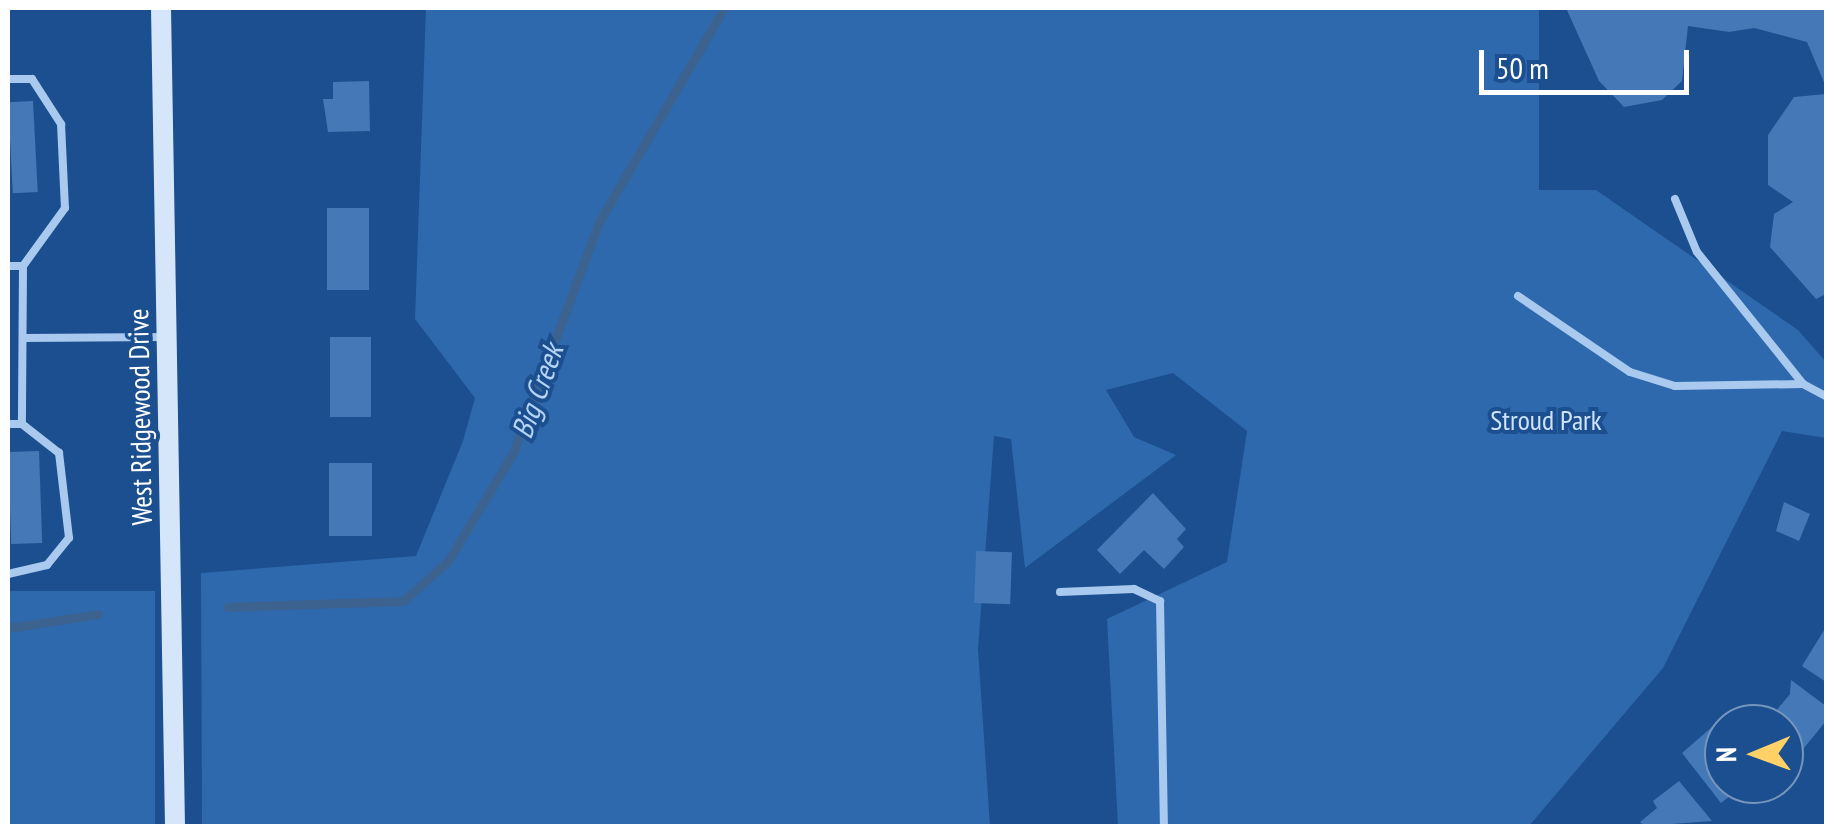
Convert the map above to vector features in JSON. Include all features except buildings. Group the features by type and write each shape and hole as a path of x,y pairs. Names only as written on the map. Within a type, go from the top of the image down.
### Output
{"main road":[{"name":"West Ridgewood Drive","path":"160,8 175,826"}],"lane":[{"path":"8,79 32,78 61,124 65,208 23,266 22,424"},
{"path":"1675,199 1697,252 1804,384 1826,396"},
{"path":"8,266 23,266"},
{"path":"1518,296 1630,372 1675,386 1804,384"},
{"path":"23,338 166,336"},
{"path":"8,424 22,424 58,453 69,538 47,565 8,574"},
{"path":"1060,592 1134,589 1160,601 1164,826"}],"green space":[{"name":"Stroud Park","path":"426,8 1539,8 1539,190 1596,190 1798,330 1826,362 1826,438 1782,431 1663,668 1529,826 1118,826 1107,619 1227,562 1247,431 1173,373 1106,390 1134,437 1176,455 1025,568 1011,439 994,436 978,649 990,826 202,826 201,573 416,556 463,441 475,398 415,319"},
{"path":"8,591 155,591 155,826 8,826"}],"waterway":[{"name":"Big Creek","path":"228,607 403,601 448,561 513,453 599,222 724,8"},
{"name":"Big Creek","path":"8,628 98,614"}]}
